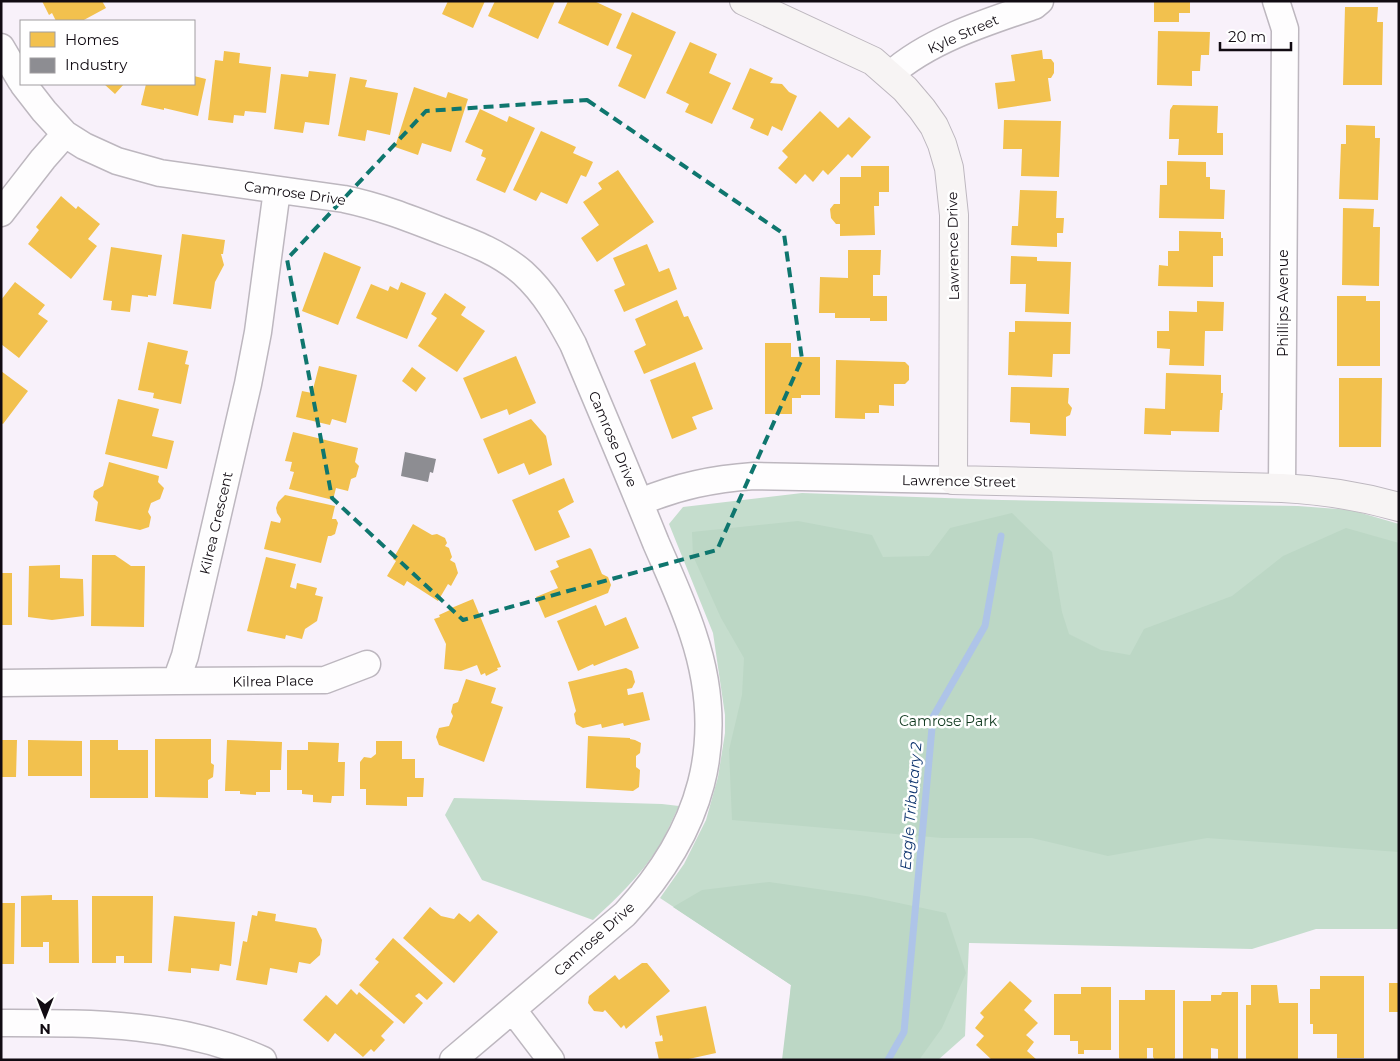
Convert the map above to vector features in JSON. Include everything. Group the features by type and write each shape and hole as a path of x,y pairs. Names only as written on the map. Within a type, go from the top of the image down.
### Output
{"street":[{"name":"Lawrence Drive","path":"744,1 781,9 873,61 890,75 922,108 934,126 942,144 952,191 954,215 953,480"},
{"name":"Kyle Street","path":"890,75 911,57 964,31 1034,6 1040,1"},
{"name":"Phillips Avenue","path":"1276,1 1284,29 1282,488"},
{"name":"Camrose Drive","path":"1,47 20,80"},
{"name":"Camrose Drive","path":"24,85 65,134 99,153 138,168 160,173 344,199 392,211 486,248 523,273 550,303 573,344 693,634 706,687 709,726 707,751 701,784 689,820 671,855 656,878 625,914 453,1060"},
{"path":"1,213 42,159 65,134"},
{"name":"Kilrea Crescent","path":"176,681 185,656 248,384 258,332 277,190"},
{"name":"Lawrence Street","path":"640,502 687,485 725,478 754,476 1282,488"},
{"path":"1282,488 1368,498 1399,507"},
{"name":"Kilrea Place","path":"176,681 325,680 366,664"},
{"path":"1,683 176,681"},
{"path":"513,1010 551,1060"},
{"path":"1,1023 98,1023 134,1026 207,1040 240,1050 263,1060"}],"highlighted area":[{"path":"587,100 784,234 802,359 717,550 463,620 332,498 287,259 426,111"}],"green space":[{"name":"Camrose Park","path":"802,493 1002,500 1298,506 1351,510 1399,524 1399,929 1316,929 1252,949 969,943 965,1036 938,1060 785,1060 791,985 660,898 684,864 706,820 718,777 725,733 725,715 713,633 669,524 683,507"},
{"path":"1012,513 1052,552 1062,612 1069,634 1101,650 1130,655 1144,629 1232,596 1283,556 1346,528 1399,543 1399,852 1207,838 1108,856 1032,838 942,838 732,820 729,750 742,695 744,658 721,618 693,556 692,532 798,521 872,535 883,557 929,556 950,528"},
{"path":"454,798 679,806 664,838 644,868 593,920 482,880 445,815"},
{"path":"769,882 866,896 946,913 966,973 942,1028 919,1060 782,1060 791,985 673,907 702,890"}],"building: Homes":[{"path":"42,1 102,1 106,8 84,20 56,20 52,13 49,15"},
{"path":"448,1 485,1 473,28 442,14"},
{"path":"495,1 555,1 538,39 488,16"},
{"path":"568,1 594,1 622,14 608,46 558,23"},
{"path":"1154,1 1190,1 1190,13 1179,13 1179,22 1154,22"},
{"path":"1345,7 1378,7 1377,22 1383,22 1382,85 1343,85"},
{"path":"632,12 676,32 645,99 618,86 632,55 616,48"},
{"path":"1158,31 1210,32 1209,55 1201,55 1200,71 1192,71 1192,86 1157,85"},
{"path":"690,42 717,54 709,73 731,83 712,124 685,112 689,104 666,93"},
{"path":"1042,50 1043,59 1051,59 1054,63 1054,73 1051,78 1048,78 1051,101 998,109 995,83 1015,81 1011,55"},
{"path":"224,51 240,53 239,63 271,67 266,113 245,111 244,116 234,115 233,123 208,120 215,60 223,61"},
{"path":"750,68 773,78 770,83 782,84 789,92 797,96 782,131 772,126 768,136 750,128 754,119 732,109"},
{"path":"309,71 336,74 329,125 305,122 303,133 274,129 281,74 308,77"},
{"path":"195,76 206,79 198,116 141,105 146,85 195,85"},
{"path":"350,77 367,80 365,87 398,93 390,135 367,130 365,141 338,136"},
{"path":"105,85 123,85 115,94"},
{"path":"414,87 446,98 448,92 468,99 451,152 422,143 418,155 395,147"},
{"path":"1173,105 1218,106 1217,133 1223,133 1223,155 1178,155 1179,139 1169,139 1170,110"},
{"path":"480,109 507,122 509,116 535,128 505,193 476,180 486,158 481,156 483,150 465,142"},
{"path":"820,111 838,128 849,117 871,137 852,158 848,154 828,175 823,170 813,182 805,174 796,184 778,168 788,157 782,151"},
{"path":"1004,120 1061,121 1059,177 1021,176 1022,149 1003,149"},
{"path":"1346,125 1375,126 1375,138 1380,138 1378,200 1339,199 1341,144 1346,144"},
{"path":"541,131 576,147 573,153 593,162 586,177 581,175 567,204 541,192 536,201 513,190"},
{"path":"1167,161 1206,162 1206,177 1210,177 1210,189 1225,190 1224,219 1159,218 1160,185 1167,185"},
{"path":"861,166 889,166 889,192 879,192 879,206 874,206 875,235 840,236 840,224 836,224 831,218 830,209 834,204 840,204 840,177 861,177"},
{"path":"618,170 654,222 597,262 581,238 599,225 583,202 602,189 598,183"},
{"path":"1020,190 1057,191 1056,218 1064,218 1063,233 1057,233 1057,247 1011,245 1012,226 1018,226"},
{"path":"61,196 76,209 78,206 100,224 88,239 97,246 71,279 28,244 39,230 36,227"},
{"path":"1343,208 1374,209 1373,227 1380,227 1379,286 1342,285"},
{"path":"1179,231 1221,232 1223,256 1213,256 1213,287 1158,286 1159,265 1168,266 1168,251 1179,251"},
{"path":"182,234 225,240 223,254 221,254 224,265 215,282 211,309 173,304"},
{"path":"647,244 659,272 669,268 677,289 624,312 614,290 625,285 613,258"},
{"path":"111,247 162,255 156,296 132,295 130,312 111,310 112,301 103,300"},
{"path":"848,250 881,250 880,275 873,275 873,296 887,296 887,321 870,321 870,318 835,318 835,313 819,313 820,277 848,278"},
{"path":"324,252 361,267 338,325 302,311"},
{"path":"1011,256 1037,257 1037,261 1071,262 1069,314 1025,312 1026,284 1010,284"},
{"path":"15,282 45,305 38,314 48,321 19,358 1,344 1,300"},
{"path":"401,282 426,293 407,339 356,318 371,284 388,291 390,286 398,290"},
{"path":"445,293 466,307 461,315 485,331 457,372 418,346 437,318 431,314"},
{"path":"1337,296 1366,296 1366,301 1380,301 1380,366 1337,366"},
{"path":"677,300 684,317 688,316 703,349 644,374 634,351 646,345 635,319"},
{"path":"1197,301 1224,302 1223,331 1205,331 1204,366 1169,365 1170,349 1157,348 1157,331 1169,331 1169,311 1197,312"},
{"path":"1015,321 1071,322 1070,354 1053,354 1052,377 1008,375 1009,332 1015,332"},
{"path":"148,342 188,351 185,364 189,365 181,404 153,398 154,393 138,390"},
{"path":"765,343 791,343 791,357 820,357 820,395 801,395 801,398 792,398 792,414 765,414"},
{"path":"516,356 536,403 509,415 507,409 481,419 463,378"},
{"path":"836,360 905,362 909,366 909,380 905,384 894,384 894,406 879,405 879,413 865,413 865,419 835,418"},
{"path":"695,362 713,409 692,417 697,429 672,439 650,380"},
{"path":"319,366 357,375 346,423 332,419 330,425 296,417 302,391 312,393"},
{"path":"412,367 426,378 416,392 402,381"},
{"path":"1,371 28,391 3,424 1,423"},
{"path":"1166,373 1221,375 1221,393 1223,393 1219,432 1171,431 1171,435 1144,434 1145,408 1165,409"},
{"path":"1339,378 1382,378 1381,447 1339,447"},
{"path":"1011,387 1069,388 1068,403 1072,408 1070,415 1066,417 1066,436 1030,434 1030,423 1010,422"},
{"path":"118,399 159,409 152,436 174,441 167,469 105,454"},
{"path":"531,419 546,436 552,465 529,475 524,463 498,474 483,439"},
{"path":"293,432 358,448 355,462 359,466 356,477 351,479 348,491 336,488 333,500 289,489 294,472 290,471 292,462 285,461"},
{"path":"109,462 159,476 158,482 164,488 160,499 151,503 148,512 151,517 149,527 140,530 95,521 98,502 93,497 94,491 103,486"},
{"path":"564,478 574,502 558,511 570,537 535,551 512,500"},
{"path":"285,495 335,506 332,519 336,519 338,523 335,534 328,536 321,563 264,549 271,521 280,523 281,519 276,508 278,502"},
{"path":"413,524 432,535 437,534 445,538 447,543 445,546 449,548 452,557 450,560 455,563 458,573 451,586 448,584 438,601 407,581 404,586 387,576 396,561 393,559"},
{"path":"590,548 602,574 608,577 611,585 608,593 545,618 536,597 558,588 550,571 559,567 556,561"},
{"path":"92,555 115,555 131,566 145,566 144,627 91,626"},
{"path":"266,557 296,564 290,587 296,589 297,583 317,588 315,595 323,597 317,621 305,629 302,639 286,635 285,639 247,631"},
{"path":"60,565 60,578 83,579 84,616 52,620 28,617 29,566"},
{"path":"1,573 12,573 12,625 1,625"},
{"path":"473,599 501,667 486,676 485,673 481,675 477,665 461,671 444,669 446,644 434,619 440,617 439,615 449,609"},
{"path":"596,605 605,626 626,617 639,648 578,671 557,621"},
{"path":"626,668 632,671 635,682 632,688 627,689 628,695 643,692 650,720 624,726 623,723 602,728 601,724 583,728 576,724 574,714 576,711 568,682"},
{"path":"466,679 496,688 491,703 503,707 484,762 439,745 436,737 439,728 449,726 453,716 451,712 453,704 458,702"},
{"path":"588,736 630,738 641,743 640,753 636,756 636,767 640,770 639,787 633,791 586,788"},
{"path":"155,739 211,739 211,763 214,765 213,777 208,780 208,798 155,797"},
{"path":"1,740 17,740 16,777 1,777"},
{"path":"28,740 82,741 82,776 28,776"},
{"path":"90,740 118,740 118,750 148,750 148,798 90,798"},
{"path":"227,740 282,742 281,770 270,770 270,792 256,792 256,795 240,794 240,791 225,791"},
{"path":"376,741 402,741 402,759 415,759 415,778 424,778 423,797 407,797 407,806 366,805 366,789 360,789 360,762 364,757 371,758 376,754"},
{"path":"308,742 339,743 338,762 345,762 344,796 332,796 331,803 313,802 313,795 302,794 302,790 287,790 287,750 308,750"},
{"path":"52,895 52,900 78,900 79,963 49,963 49,942 43,942 43,947 21,947 21,896"},
{"path":"92,896 153,896 152,963 124,963 124,956 116,956 116,963 92,963"},
{"path":"1,903 15,903 14,964 1,964"},
{"path":"430,907 441,916 454,919 459,913 470,922 478,914 498,932 454,983 403,938"},
{"path":"258,911 276,914 275,921 316,928 322,940 320,955 310,964 299,962 297,973 270,968 267,985 236,980 243,941 247,942 252,915 257,916"},
{"path":"174,916 235,922 231,966 220,964 219,971 191,968 191,973 168,971"},
{"path":"393,938 443,983 427,1000 419,993 415,996 423,1003 404,1024 359,985 379,962 375,959"},
{"path":"642,963 647,963 670,991 626,1029 624,1025 621,1028 605,1010 603,1012 594,1011 588,1003 589,996 615,975 619,980"},
{"path":"1320,976 1364,976 1364,1058 1337,1058 1337,1034 1313,1034 1313,1024 1310,1024 1310,989 1320,989"},
{"path":"1010,981 1032,1001 1024,1010 1038,1023 1026,1035 1034,1042 1027,1051 1037,1060 992,1060 976,1045 984,1036 975,1028 984,1017 980,1013"},
{"path":"1389,983 1399,983 1399,1012 1389,1012"},
{"path":"1251,985 1277,985 1279,1003 1298,1003 1298,1060 1246,1060 1246,1005 1251,1005"},
{"path":"1081,987 1111,987 1111,1050 1084,1050 1084,1054 1078,1054 1078,1041 1070,1041 1070,1035 1054,1035 1054,994 1081,994"},
{"path":"351,989 357,995 359,992 394,1022 381,1036 385,1040 374,1052 371,1049 363,1057 335,1033 328,1042 303,1020 326,995 337,1005"},
{"path":"1145,990 1175,990 1175,1058 1173,1060 1155,1060 1153,1048 1147,1048 1146,1060 1121,1060 1119,1058 1119,1000 1145,1000"},
{"path":"1222,992 1238,992 1238,1060 1218,1060 1218,1049 1211,1048 1211,1060 1183,1060 1183,1001 1211,1001 1211,995 1221,995"},
{"path":"706,1006 716,1053 684,1060 659,1060 655,1042 663,1041 662,1035 660,1036 656,1016"}],"building: Industry":[{"path":"405,452 436,459 433,473 430,472 428,482 401,476"}],"waterway":[{"name":"Eagle Tributary 2","path":"888,1060 904,1032 933,717 985,626 1001,536"}]}
